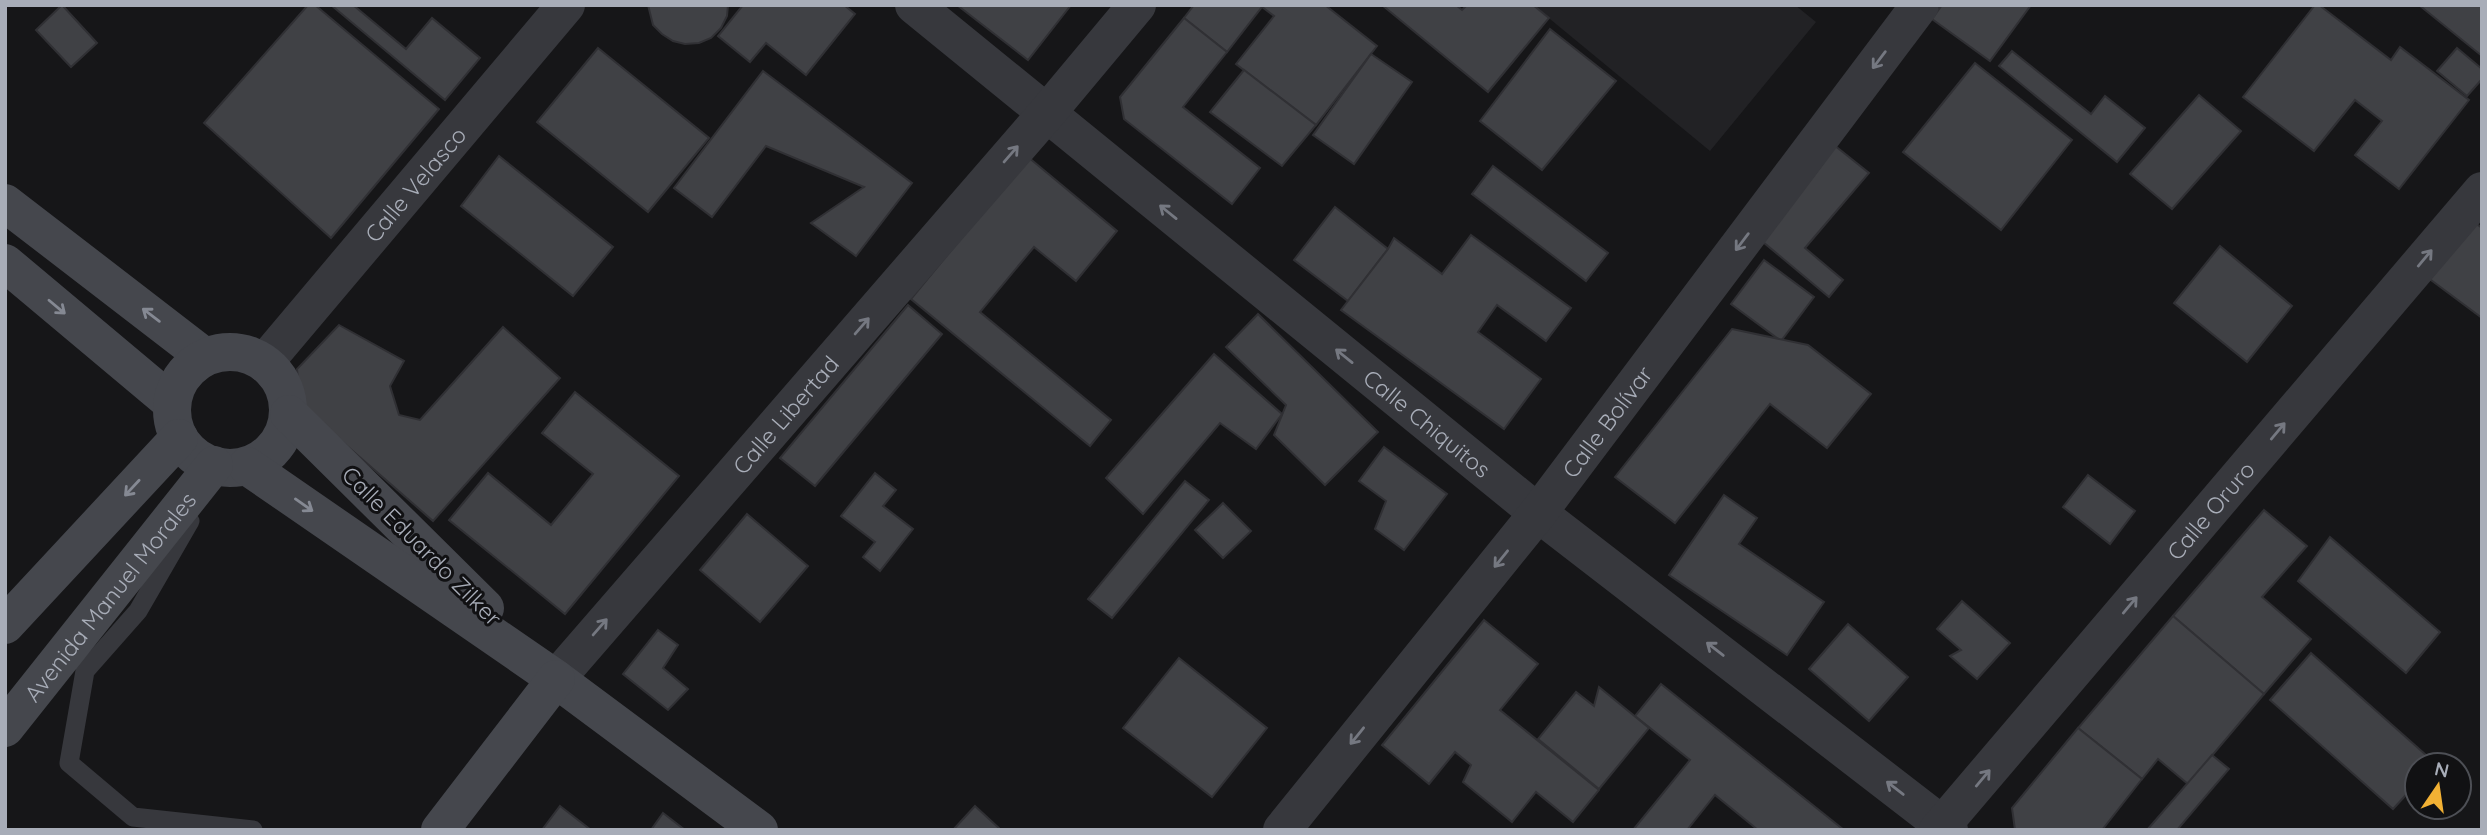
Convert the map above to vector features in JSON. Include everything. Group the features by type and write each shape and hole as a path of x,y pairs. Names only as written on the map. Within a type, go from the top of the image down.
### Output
{"street":[{"name":"Calle Velasco","path":"264,363 566,5"},
{"name":"Calle Chiquitos","path":"914,5 1538,513 1943,828"},
{"name":"Calle Libertad","path":"440,830 556,679 1046,114 1137,5"},
{"name":"Calle Bolívar","path":"1282,830 1538,513 1920,5"},
{"name":"Calle Oruro","path":"1943,828 2482,191"},
{"path":"5,203 205,357"},
{"path":"5,263 175,421 189,452 204,462 227,466 263,458 276,446 285,431 289,414 286,394 278,376 264,363 246,354 225,352 205,357 189,368 177,384 175,421"},
{"name":"Calle Eduardo Zilker","path":"289,414 556,679"},
{"name":"Avenida Manuel Morales","path":"5,625 175,421"},
{"name":"Calle Eduardo Zilker","path":"227,466 556,679 759,830"},
{"name":"Avenida Manuel Morales","path":"5,728 227,466"}],"lane":[{"path":"227,466 138,611 85,671 69,762 133,817 253,830"}],"shaded area":[{"path":"1533,5 1795,5 1816,22 1710,151"}],"building":[{"path":"62,5 97,43 71,67 36,30"},
{"path":"308,5 315,5 439,109 331,238 204,123"},
{"path":"331,5 353,5 406,49 432,18 480,58 445,100"},
{"path":"648,5 728,5 727,16 721,28 711,38 699,43 685,44 673,41 653,25"},
{"path":"743,5 844,5 855,14 806,75 766,43 750,62 718,36"},
{"path":"957,5 1071,5 1028,60"},
{"path":"1194,5 1325,5 1377,46 1316,125 1236,64 1274,16 1262,7 1227,52 1184,18"},
{"path":"1382,5 1456,5 1462,10 1467,5 1533,5 1549,18 1488,92"},
{"path":"1942,5 2031,5 1990,61 1932,19"},
{"path":"2315,5 2319,5 2391,60 2400,47 2469,100 2399,189 2355,155 2382,121 2355,100 2314,151 2243,97"},
{"path":"2419,5 2482,5 2482,56"},
{"path":"1184,18 1227,52 1183,107 1260,168 1232,204 1124,119 1120,97"},
{"path":"1550,29 1616,81 1542,170 1480,121"},
{"path":"598,48 709,138 648,212 537,122"},
{"path":"2457,48 2482,69 2482,79 2467,96 2437,71"},
{"path":"2012,51 2091,114 2105,96 2145,128 2117,162 1999,66"},
{"path":"1371,54 1412,82 1354,164 1313,135"},
{"path":"1975,63 2072,140 2001,230 1903,152"},
{"path":"1244,70 1316,125 1282,166 1210,112"},
{"path":"763,71 912,183 856,256 811,223 864,187 766,146 712,217 674,188"},
{"path":"2199,95 2241,131 2172,209 2130,174"},
{"path":"1834,145 1869,173 1805,248 1843,280 1829,297 1757,237"},
{"path":"499,156 613,247 573,296 461,206"},
{"path":"1028,157 1117,231 1076,281 1034,247 980,312 1111,420 1090,446 911,299"},
{"path":"1493,166 1608,253 1586,281 1472,194"},
{"path":"1335,207 1388,249 1348,301 1294,260"},
{"path":"2470,219 2482,228 2482,318 2427,277"},
{"path":"1471,235 1571,308 1546,341 1497,305 1478,332 1541,379 1504,429 1341,310 1394,238 1442,274"},
{"path":"2220,246 2292,306 2247,362 2174,303"},
{"path":"1764,260 1814,297 1781,341 1731,304"},
{"path":"908,305 942,334 815,486 780,458"},
{"path":"1258,314 1378,432 1325,485 1274,435 1286,405 1226,347"},
{"path":"339,325 404,361 390,386 399,415 420,420 503,327 560,378 433,521 300,405 297,369"},
{"path":"1732,329 1808,345 1871,394 1827,448 1770,404 1675,523 1615,477"},
{"path":"1214,354 1282,414 1256,449 1220,423 1143,514 1106,478"},
{"path":"575,392 679,476 565,614 449,520 488,473 551,525 593,474 542,433"},
{"path":"1384,447 1447,494 1404,550 1375,529 1386,501 1359,481"},
{"path":"875,473 896,490 883,506 913,529 880,571 863,557 875,542 841,516"},
{"path":"2088,475 2135,511 2110,544 2063,507"},
{"path":"1185,481 1209,500 1112,618 1088,599"},
{"path":"1724,495 1757,518 1739,544 1824,602 1787,655 1669,575"},
{"path":"1223,503 1251,531 1223,558 1195,530"},
{"path":"2264,510 2307,546 2262,597 2311,639 2264,694 2173,616"},
{"path":"747,514 808,566 760,622 700,570"},
{"path":"2330,537 2440,632 2406,673 2298,581"},
{"path":"1962,601 2010,643 1977,679 1950,656 1961,650 1937,629"},
{"path":"2173,616 2264,694 2188,784 2158,759 2142,779 2078,728"},
{"path":"1484,620 1538,664 1500,710 1599,790 1573,822 1536,792 1512,822 1463,782 1471,765 1455,752 1429,784 1382,745"},
{"path":"1848,624 1908,677 1869,721 1809,669"},
{"path":"658,630 678,645 663,668 688,689 668,710 623,674"},
{"path":"2311,653 2421,751 2403,751 2403,798 2393,809 2270,700"},
{"path":"1179,658 1267,728 1212,797 1123,728"},
{"path":"1661,684 1844,830 1758,830 1715,795 1687,830 1633,830 1690,760 1635,716"},
{"path":"1599,687 1649,728 1599,789 1538,739 1576,692 1594,706"},
{"path":"2078,728 2142,779 2102,830 2015,830 2012,808"},
{"path":"2212,755 2229,769 2177,830 2147,830"},
{"path":"560,806 591,830 542,830"},
{"path":"975,806 1001,830 953,830"},
{"path":"663,813 685,830 651,830"}]}
